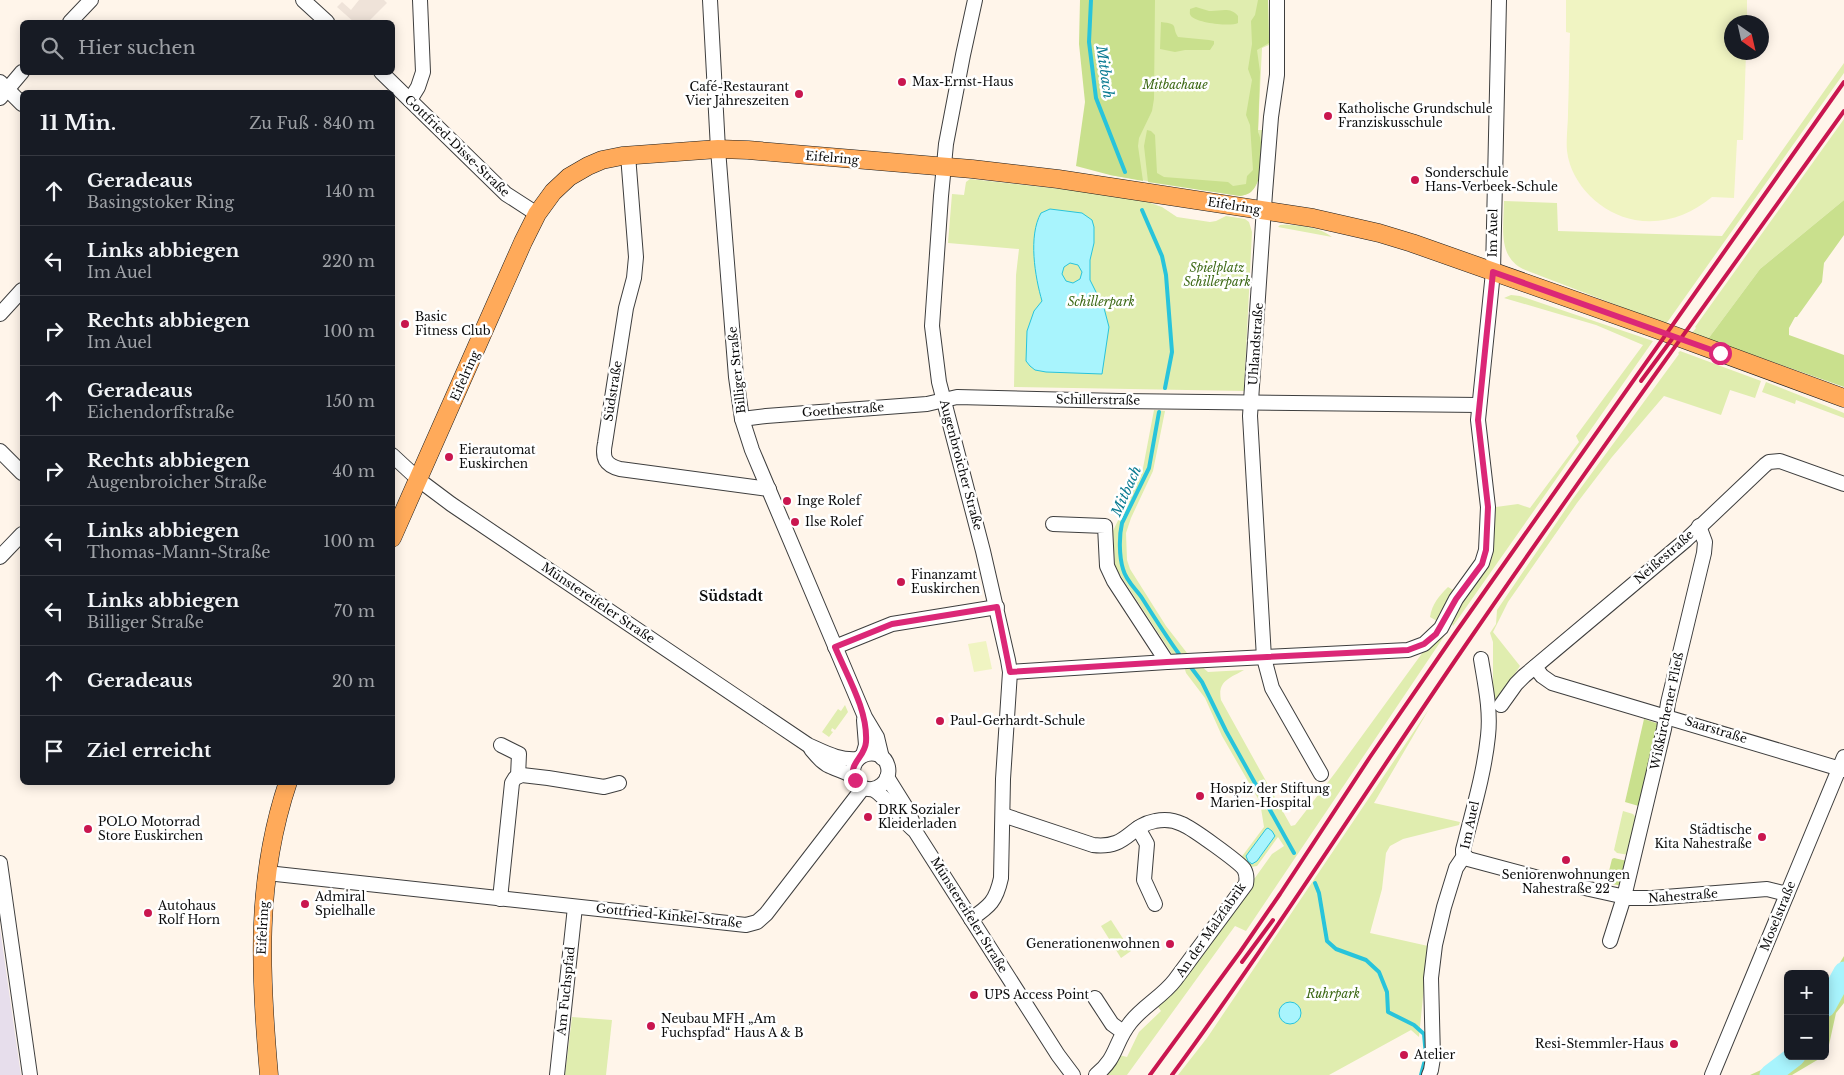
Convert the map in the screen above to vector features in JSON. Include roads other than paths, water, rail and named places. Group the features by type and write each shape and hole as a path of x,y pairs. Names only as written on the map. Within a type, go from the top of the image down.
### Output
{"main road":[{"name":"Eifelring","path":"395,532 537,214 553,192 577,172 602,160 628,155 718,149 748,150 944,167 1049,178 1313,218 1379,233 1656,329 1844,398"},
{"name":"Eifelring","path":"269,1075 262,999 261,954 267,873 277,821 287,785"}],"street":[{"path":"72,20 91,0"},
{"path":"304,0 325,20"},
{"path":"410,100 418,87 423,72 420,0"},
{"name":"Billiger Straße","path":"710,0 718,149 736,377 742,419 752,450 835,647 865,717 877,737 882,758"},
{"name":"Augenbroicher Straße","path":"972,919 991,904 998,892 1002,872 1003,779 1010,672 997,607 944,400 935,358 932,317 947,140 962,55 975,0"},
{"name":"Uhlandstraße","path":"1277,0 1277,75 1271,117 1250,416 1264,658 1272,688 1321,774"},
{"name":"Im Auel","path":"1010,672 1408,650 1424,644 1436,634 1456,599 1482,564 1486,550 1488,507 1478,427 1493,272 1499,0"},
{"path":"20,74 2,90 20,103"},
{"name":"Gottfried-Disse-Straße","path":"384,75 506,194 537,214"},
{"name":"Südstraße","path":"628,155 636,257 634,278 626,308 604,450 606,462 620,469 769,489"},
{"path":"0,314 20,292"},
{"name":"Schillerstraße","path":"944,400 957,397 1252,402"},
{"name":"Goethestraße","path":"742,419 926,404 944,400"},
{"path":"1252,402 1479,405"},
{"path":"0,451 20,471"},
{"name":"Münstereifeler Straße","path":"395,458 419,480 491,532 808,745 841,759 860,757"},
{"name":"Neißestraße","path":"1501,705 1516,684 1686,540 1758,470 1769,462 1785,462 1844,484"},
{"path":"1053,524 1104,526 1105,559 1109,572 1167,662"},
{"name":"Wißkirchener Fließ","path":"1624,897 1704,553 1705,542 1699,526"},
{"path":"0,557 20,536"},
{"path":"835,647 892,624 997,607"},
{"name":"Im Auel","path":"1481,659 1487,692 1488,735 1481,775 1463,850 1464,856 1481,864 1624,897"},
{"name":"Saarstraße","path":"1535,667 1542,676 1552,683 1842,765"},
{"name":"Billiger Straße","path":"860,757 866,745 865,717"},
{"path":"500,899 512,784 518,776 520,754 501,745"},
{"name":"Münstereifeler Straße","path":"808,745 828,766 843,771 886,798 915,831 972,919 1064,1069 1073,1075"},
{"path":"872,754 882,758 888,768 887,777 882,785 863,785 853,766 860,757 872,754"},
{"name":"Moselstraße","path":"1712,1075 1842,765"},
{"path":"518,776 556,779 604,787 619,783"},
{"name":"Münstereifeler Straße","path":"887,777 913,820 915,831"},
{"name":"Gottfried-Kinkel-Straße","path":"267,873 746,925 757,922 771,909 863,785"},
{"name":"An der Malzfabrik","path":"1003,815 1100,846 1118,843 1148,823 1160,820 1181,823 1241,866 1247,876 1247,880 1168,989 1140,1012 1124,1032 1112,1060 1096,1075"},
{"path":"1138,828 1148,847 1144,880 1155,904"},
{"path":"1429,1075 1432,1070 1433,1058 1431,978 1435,945 1456,868 1464,856"},
{"path":"0,863 30,1075"},
{"name":"Nahestraße","path":"1624,897 1652,898 1767,889 1788,894"},
{"path":"1610,941 1624,897"},
{"name":"Am Fuchspfad","path":"557,1075 576,906"},
{"path":"1095,998 1112,1024 1124,1032"}],"water":[{"path":"1050,209 1082,213 1092,220 1094,243 1090,260 1090,280 1104,308 1109,327 1102,374 1046,372 1035,370 1026,361 1027,331 1034,311 1042,301 1034,257 1035,233 1041,213","holes":["1070,263 1078,265 1082,272 1080,279 1073,283 1066,281 1062,274 1064,267"]},
{"path":"1268,828 1275,836 1257,861 1252,864 1246,856"},
{"path":"1290,1002 1298,1005 1301,1013 1298,1021 1290,1024 1282,1021 1279,1013 1282,1005"}],"waterway":[{"name":"Mitbach","path":"1091,0 1089,42 1096,98 1125,172"},
{"name":"Mitbach","path":"1142,210 1162,256 1166,275 1172,352 1165,388"},
{"name":"Mitbach","path":"1159,412 1149,468 1122,523 1120,552 1126,577 1179,654"},
{"name":"Mitbach","path":"1190,666 1202,682 1226,731 1294,853"},
{"name":"Mitbach","path":"1315,883 1319,893 1327,941 1336,949 1366,960 1379,972 1387,992 1388,1012 1414,1025 1424,1034 1426,1056 1421,1075"},
{"path":"1829,1000 1844,972"},
{"path":"1770,1075 1790,1060"}],"railway":[{"path":"1150,1075 1240,952 1456,632 1844,82"},
{"path":"1172,1075 1284,915 1512,578 1653,377 1844,111"},
{"path":"1641,381 1672,339"},
{"path":"1242,962 1273,920"}],"place":[{"name":"Max-Ernst-Haus","path":"902,82"},
{"name":"Café-Restaurant Vier Jahreszeiten","path":"799,94"},
{"name":"Katholische Grundschule Franziskusschule","path":"1328,116"},
{"name":"Sonderschule Hans-Verbeek-Schule","path":"1415,180"},
{"name":"Basic Fitness Club","path":"405,324"},
{"name":"Eierautomat Euskirchen","path":"449,457"},
{"name":"Inge Rolef","path":"787,501"},
{"name":"Ilse Rolef","path":"795,522"},
{"name":"Finanzamt Euskirchen","path":"901,582"},
{"name":"Paul-Gerhardt-Schule","path":"940,721"},
{"name":"Hospiz der Stiftung Marien-Hospital","path":"1200,796"},
{"name":"DRK Sozialer Kleiderladen","path":"868,817"},
{"name":"POLO Motorrad Store Euskirchen","path":"88,829"},
{"name":"Städtische Kita Nahestraße","path":"1762,837"},
{"name":"Seniorenwohnungen Nahestraße 22","path":"1566,860"},
{"name":"Admiral Spielhalle","path":"305,904"},
{"name":"Autohaus Rolf Horn","path":"148,913"},
{"name":"Generationenwohnen","path":"1170,944"},
{"name":"UPS Access Point","path":"974,995"},
{"name":"Neubau MFH „Am Fuchspfad“ Haus A & B","path":"651,1026"},
{"name":"Resi-Stemmler-Haus","path":"1674,1044"},
{"name":"Atelier","path":"1404,1055"}],"district":[{"name":"Südstadt","path":"731,596"}],"park label":[{"name":"Mitbachaue","path":"1175,85"},
{"name":"Spielplatz Schillerpark","path":"1217,275"},
{"name":"Schillerpark","path":"1101,302"},
{"name":"Ruhrpark","path":"1333,994"}]}
